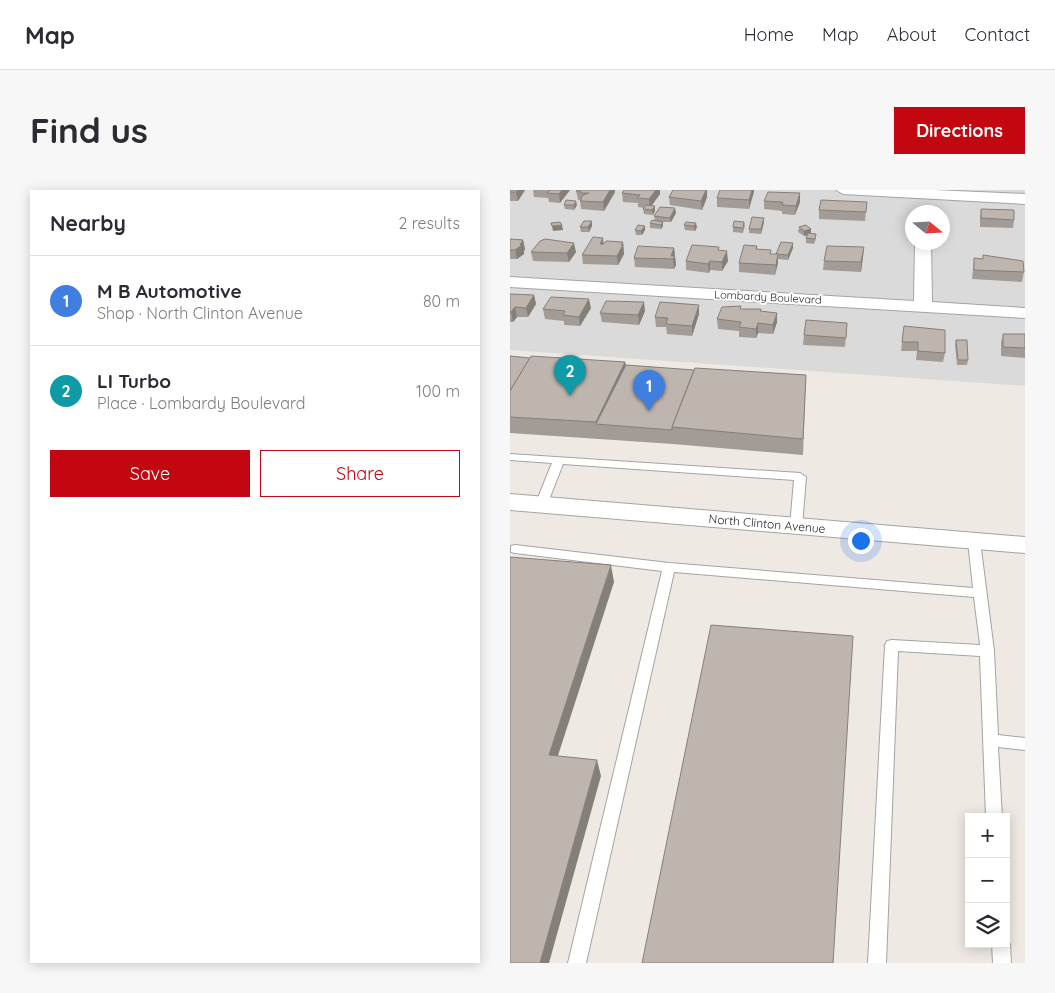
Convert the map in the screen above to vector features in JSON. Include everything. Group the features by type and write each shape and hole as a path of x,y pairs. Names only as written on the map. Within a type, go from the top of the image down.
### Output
{"street":[{"path":"843,190 923,192 1025,199"},
{"path":"923,192 923,205"},
{"path":"923,250 923,306"},
{"name":"Lombardy Boulevard","path":"510,282 1025,313"},
{"name":"North Clinton Avenue","path":"510,502 1025,545"}],"lane":[{"path":"510,457 800,477 796,526"},
{"path":"541,505 560,460"},
{"path":"974,541 986,651 994,813"},
{"path":"515,550 669,567 980,593"},
{"path":"577,963 669,567"},
{"path":"877,963 892,645 986,651"},
{"path":"990,740 1025,744"},
{"path":"1001,948 1002,963"}],"shaded area":[{"path":"510,190 1025,190 1025,386 510,350"}],"building":[{"path":"550,190 562,190 559,194 547,193"},
{"path":"577,190 610,190 603,202 580,201 583,195 589,193 580,193 581,191"},
{"path":"624,190 656,190 649,199 637,198 640,195 622,193"},
{"path":"673,190 706,190 701,201 669,197"},
{"path":"720,190 752,190 749,200 717,198"},
{"path":"768,192 800,193 796,206 782,205 783,202 764,201"},
{"path":"566,200 576,201 574,205 564,205"},
{"path":"821,200 867,202 866,212 819,210"},
{"path":"646,205 655,206 652,210 643,209"},
{"path":"660,207 675,208 670,218 654,216"},
{"path":"981,209 1014,210 1014,220 981,218"},
{"path":"752,217 764,218 761,229 749,229"},
{"path":"652,220 663,222 661,225 650,223"},
{"path":"584,221 592,221 588,227 580,227"},
{"path":"734,221 744,222 743,228 733,227"},
{"path":"560,222 562,225 552,226 551,223"},
{"path":"686,222 696,223 694,226 684,225"},
{"path":"638,225 645,226 641,231 635,230"},
{"path":"806,225 811,229 804,231 799,227"},
{"path":"808,233 816,234 815,239 806,238"},
{"path":"593,237 603,238 600,244 604,244 606,241 623,242 621,245 623,245 617,256 582,255"},
{"path":"510,239 523,240 520,245 522,245 515,250 510,250"},
{"path":"545,239 574,243 567,253 531,252 540,241"},
{"path":"781,242 793,243 788,255 776,254"},
{"path":"692,245 719,247 718,250 727,251 722,262 710,261 708,264 686,261"},
{"path":"744,245 757,246 756,249 771,250 770,254 778,254 776,265 739,263"},
{"path":"638,246 674,248 671,256 675,256 673,259 634,258"},
{"path":"827,246 864,247 861,262 824,261"},
{"path":"983,255 1023,261 1024,272 974,270 974,258 983,259"},
{"path":"510,294 534,295 526,308 515,307 510,312"},
{"path":"551,297 589,299 579,317 563,315 565,311 543,309"},
{"path":"606,301 644,302 638,315 600,313"},
{"path":"660,302 699,305 692,326 666,324 668,318 655,317"},
{"path":"741,306 740,309 761,309 760,311 777,313 773,325 758,323 756,329 739,327 741,322 717,319 722,307"},
{"path":"806,320 847,323 846,338 804,335"},
{"path":"904,326 945,330 945,353 918,351 918,342 902,342"},
{"path":"1003,334 1025,334 1025,348 1003,347"},
{"path":"956,340 967,340 968,360 958,360"},
{"path":"510,356 530,358 510,391"},
{"path":"531,356 625,362 596,422 510,417 510,391"},
{"path":"626,365 694,370 672,430 596,424"},
{"path":"695,368 806,375 803,439 672,427"},
{"path":"510,557 611,565 549,755 597,760 540,963 510,963"},
{"path":"711,625 853,636 833,963 642,963"}],"place":[{"name":"LI Turbo","path":"570,396"},
{"name":"M B Automotive","path":"649,411"}]}
